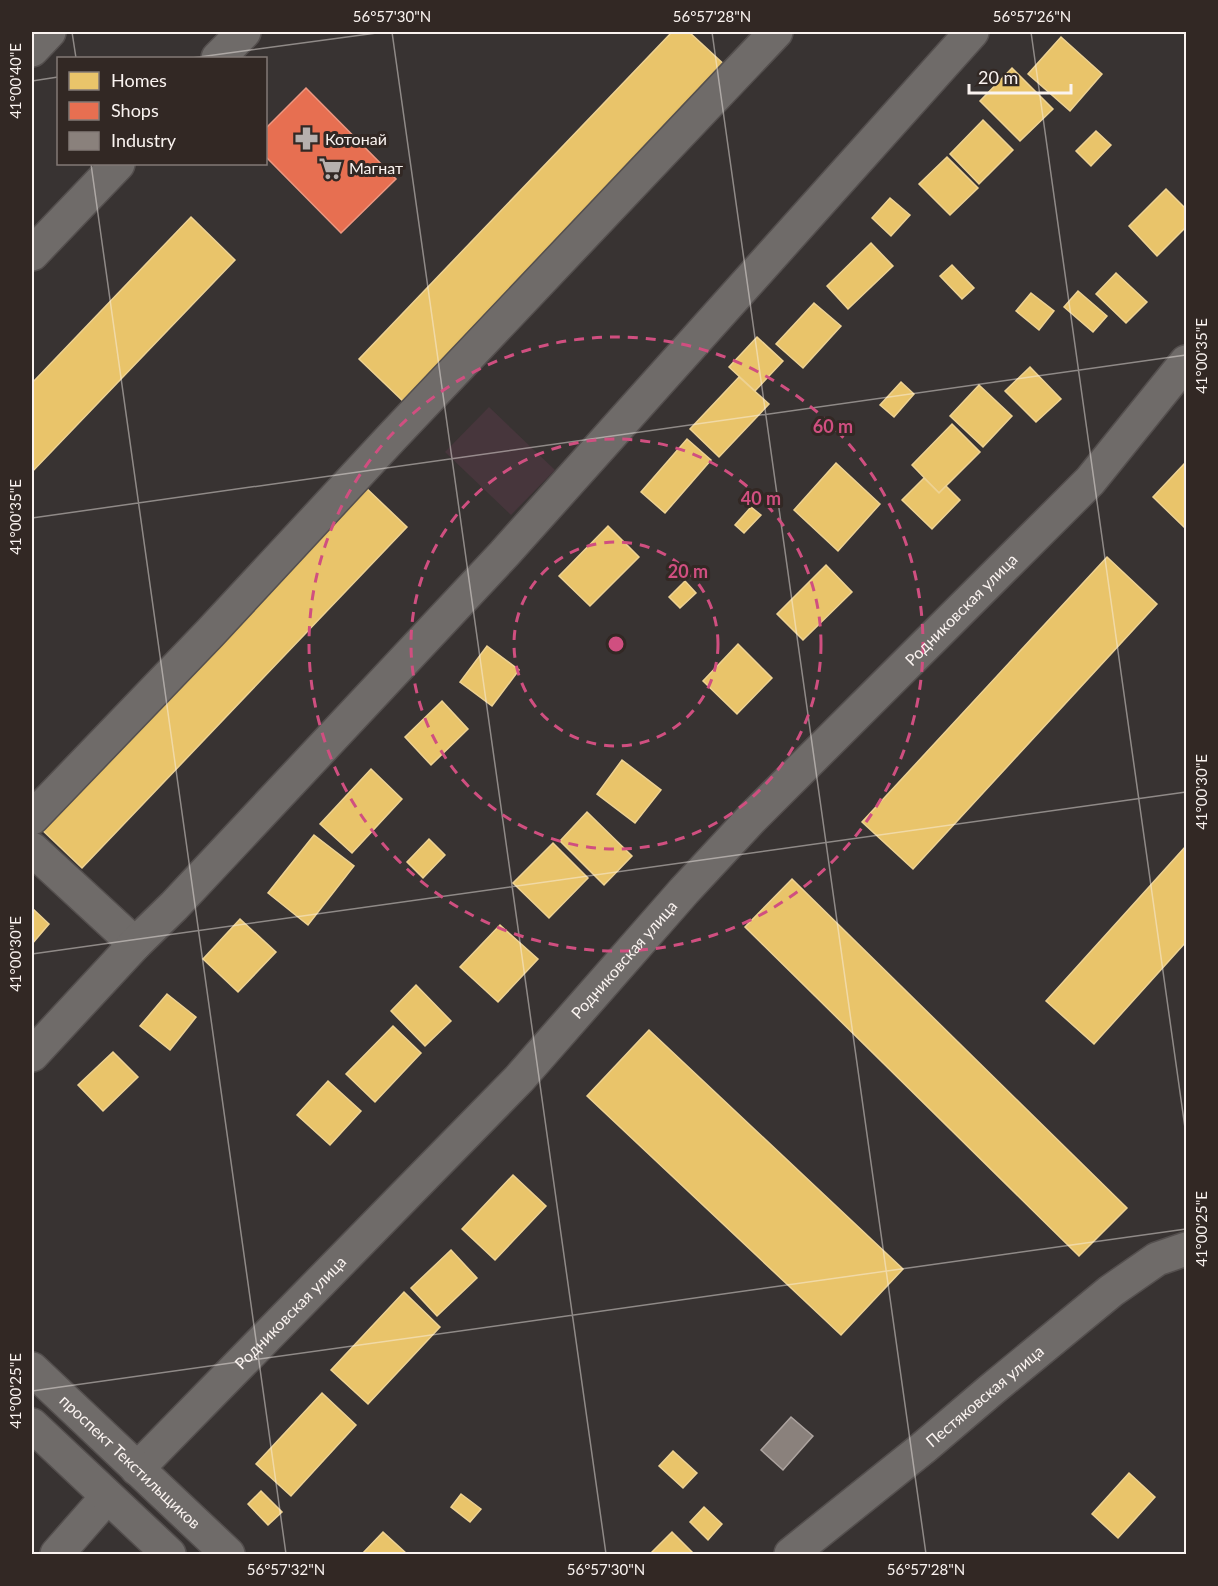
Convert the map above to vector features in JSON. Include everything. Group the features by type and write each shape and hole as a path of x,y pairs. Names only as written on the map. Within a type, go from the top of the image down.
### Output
{"street":[{"path":"32,50 49,32"},
{"path":"219,57 244,32"},
{"path":"32,818 210,633 392,437 776,32"},
{"path":"32,1055 504,554 972,32"},
{"path":"32,254 117,165"},
{"name":"Родниковская улица","path":"57,1554 107,1497 519,1079 676,900 753,818 1090,481 1186,362"},
{"path":"32,849 135,944"},
{"name":"Пестяковская улица","path":"791,1554 923,1448 1111,1291 1157,1259 1186,1249"},
{"name":"проспект Текстильщиков","path":"32,1369 228,1554"},
{"path":"32,1425 169,1554"}],"shaded area":[{"path":"489,407 555,470 511,515 445,452"}],"building: Homes":[{"path":"672,32 689,32 728,68 407,405 359,359"},
{"path":"1061,37 1102,74 1070,111 1028,74"},
{"path":"1012,68 1053,109 1020,141 980,101"},
{"path":"983,120 1013,150 979,184 950,154"},
{"path":"1096,131 1111,145 1091,166 1076,151"},
{"path":"947,157 978,188 950,215 919,184"},
{"path":"1166,189 1186,209 1186,227 1157,256 1129,226"},
{"path":"890,198 910,215 891,236 872,218"},
{"path":"191,217 235,260 32,472 32,383"},
{"path":"871,243 893,266 848,309 827,286"},
{"path":"952,265 974,288 962,299 940,276"},
{"path":"1116,273 1147,302 1126,323 1096,294"},
{"path":"1078,291 1107,316 1093,332 1064,307"},
{"path":"1031,293 1054,311 1039,330 1016,311"},
{"path":"814,303 841,326 803,368 776,344"},
{"path":"757,337 783,361 755,391 729,367"},
{"path":"1030,367 1061,399 1036,422 1005,391"},
{"path":"739,377 769,404 719,457 690,429"},
{"path":"901,382 914,394 894,417 880,405"},
{"path":"979,385 1012,416 983,447 950,416"},
{"path":"952,424 980,452 939,493 912,465"},
{"path":"687,439 711,460 665,513 641,492"},
{"path":"1186,462 1186,529 1153,497"},
{"path":"836,463 880,504 838,551 794,510"},
{"path":"924,478 939,493 946,486 960,500 932,529 902,500"},
{"path":"363,485 407,527 82,868 38,826"},
{"path":"751,507 761,515 744,533 735,525"},
{"path":"608,526 639,557 590,606 559,576"},
{"path":"1107,557 1157,604 913,869 862,822"},
{"path":"826,565 852,592 803,640 777,614"},
{"path":"685,581 696,593 680,608 669,597"},
{"path":"738,644 772,678 737,714 703,681"},
{"path":"487,646 519,670 492,706 460,682"},
{"path":"442,701 468,729 431,765 405,737"},
{"path":"622,760 661,790 635,823 597,794"},
{"path":"371,769 402,799 352,853 320,824"},
{"path":"587,812 632,856 604,885 560,841"},
{"path":"314,835 354,866 308,925 268,893"},
{"path":"429,839 445,855 423,878 407,862"},
{"path":"553,843 588,878 549,918 513,883"},
{"path":"1186,846 1186,942 1094,1044 1046,1001"},
{"path":"792,879 1127,1208 1079,1256 745,927"},
{"path":"32,908 49,924 32,944"},
{"path":"240,919 276,952 238,992 203,959"},
{"path":"500,925 538,959 498,1002 460,967"},
{"path":"416,985 451,1021 425,1046 391,1011"},
{"path":"167,994 196,1017 170,1050 140,1026"},
{"path":"393,1026 421,1053 375,1102 346,1074"},
{"path":"649,1030 903,1269 841,1335 587,1096"},
{"path":"113,1052 138,1077 103,1111 78,1085"},
{"path":"328,1081 361,1111 330,1145 297,1115"},
{"path":"513,1175 546,1206 495,1260 462,1229"},
{"path":"451,1250 477,1278 437,1316 411,1288"},
{"path":"404,1292 440,1327 368,1404 331,1370"},
{"path":"322,1393 356,1425 291,1496 256,1464"},
{"path":"673,1451 697,1473 683,1488 659,1466"},
{"path":"1129,1473 1155,1497 1118,1538 1092,1514"},
{"path":"261,1491 282,1512 268,1525 248,1504"},
{"path":"461,1494 481,1509 470,1522 451,1507"},
{"path":"704,1507 722,1524 708,1540 690,1522"},
{"path":"383,1532 407,1554 362,1554"},
{"path":"672,1532 694,1554 650,1554"}],"building: Shops":[{"name":"Магнат","path":"306,88 396,179 341,233 267,158 267,127"}],"building: Industry":[{"path":"791,1417 813,1436 783,1470 761,1450"}],"place":[{"name":"Котонай","path":"307,139"},
{"name":"Магнат","path":"331,168"}]}
